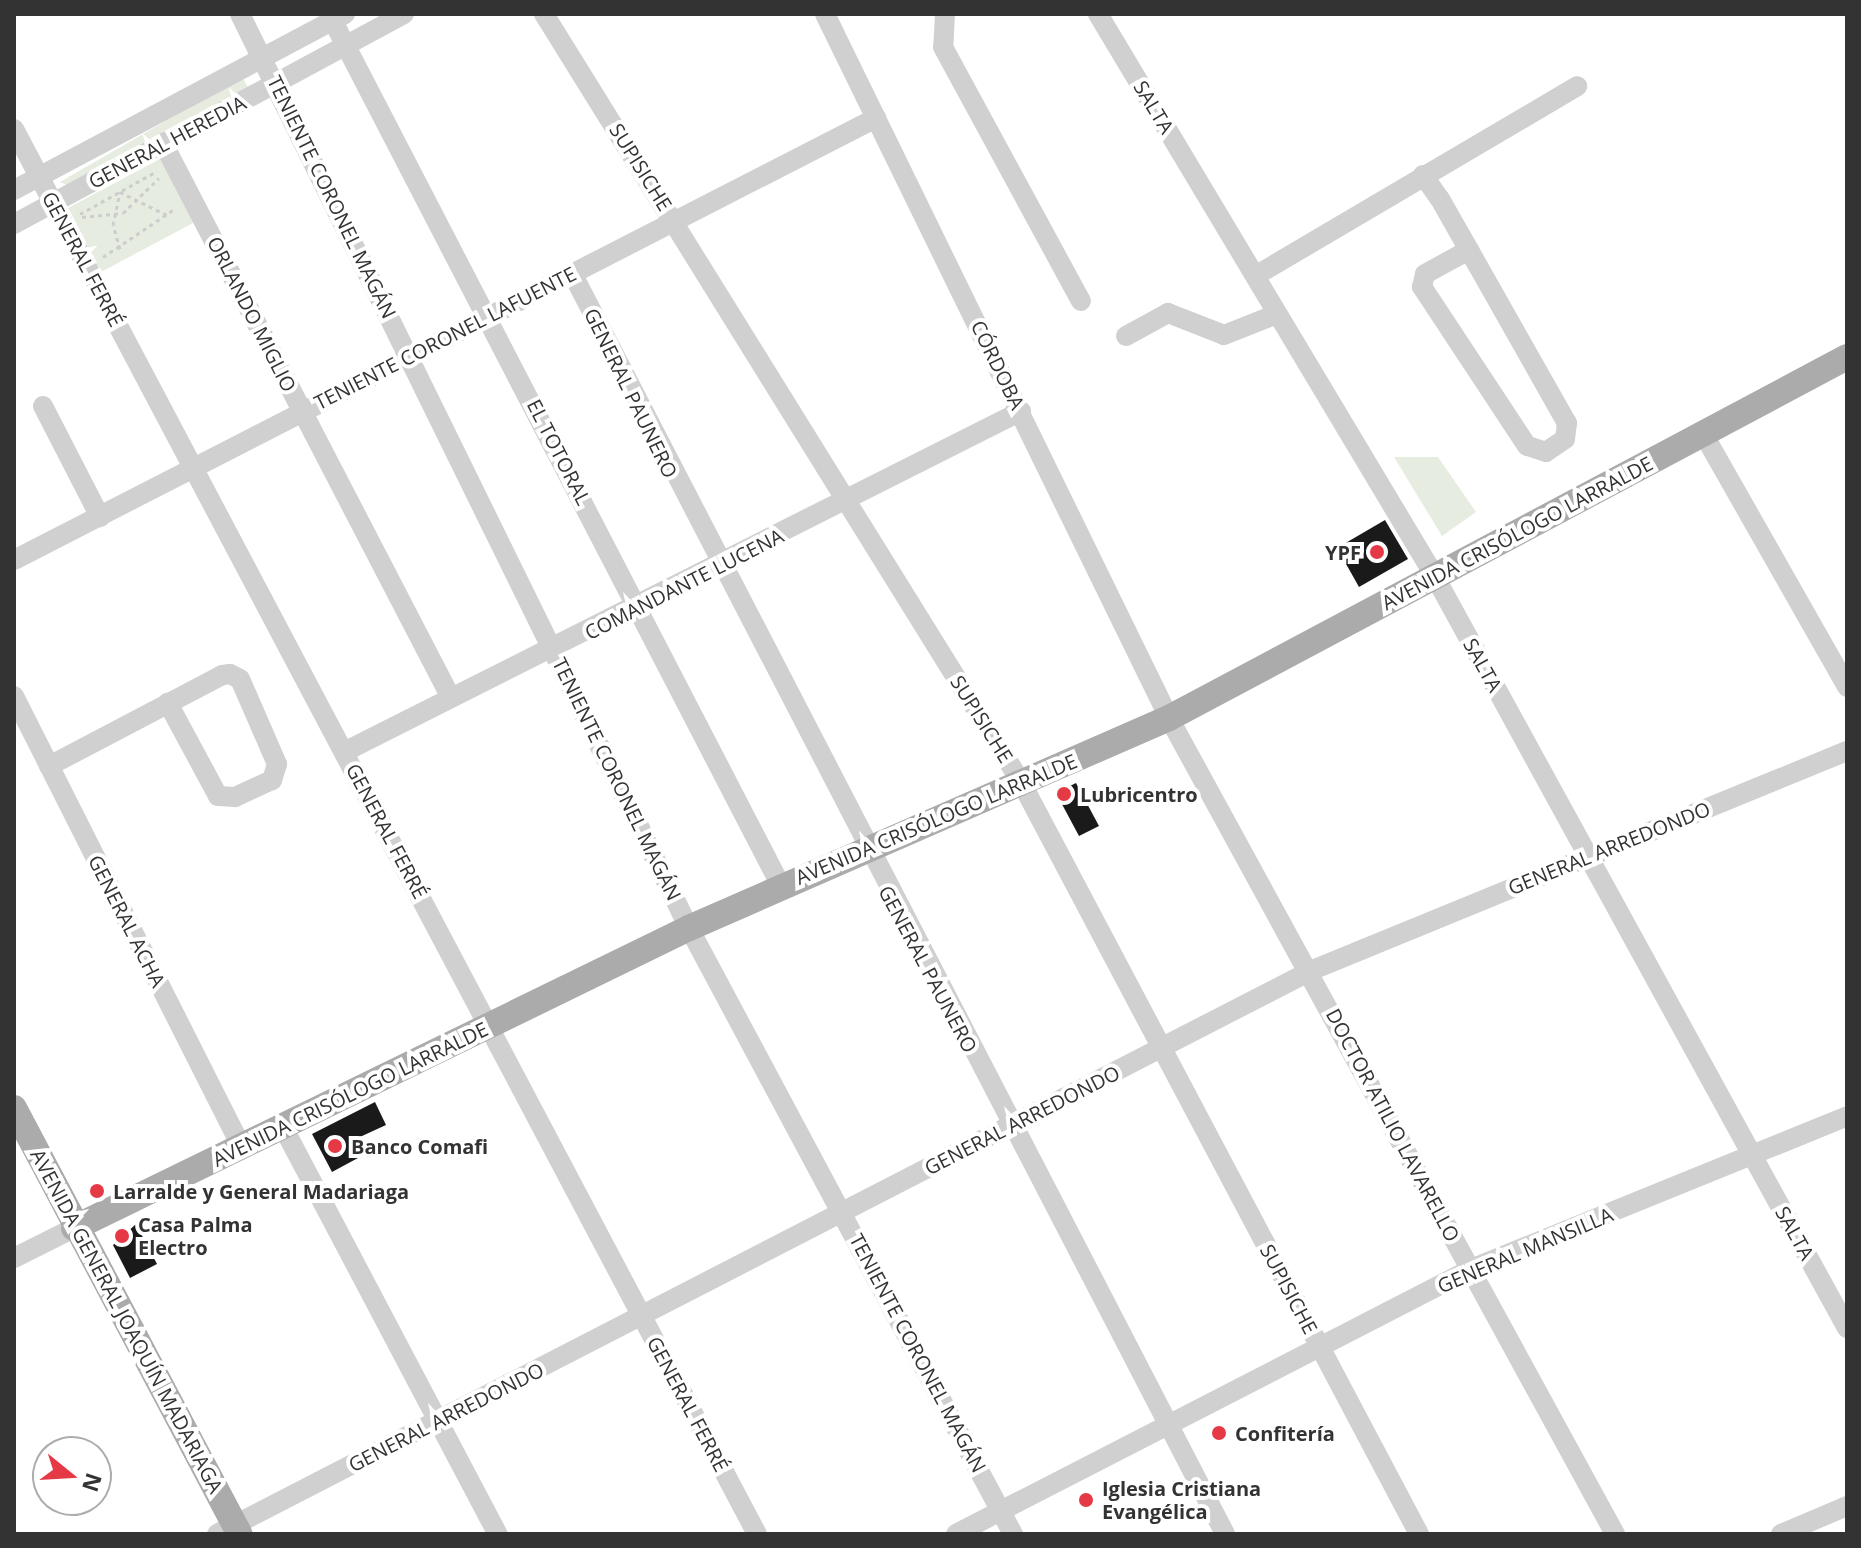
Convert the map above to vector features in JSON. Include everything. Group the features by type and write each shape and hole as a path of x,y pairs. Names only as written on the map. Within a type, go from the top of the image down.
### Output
{"main road":[{"name":"AVENIDA CRISÓLOGO LARRALDE","path":"74,1228 689,928 1169,718 1847,357"},
{"name":"AVENIDA GENERAL JOAQUÍN MADARIAGA","path":"14,1108 231,1531"}],"street":[{"name":"TENIENTE CORONEL MAGÁN","path":"240,14 555,649 689,928 844,1211 1013,1534"},
{"name":"GENERAL HEREDIA","path":"14,224 167,150 276,83 404,14"},
{"name":"SUPISICHE","path":"544,14 675,220 1021,782 1419,1534"},
{"name":"CÓRDOBA","path":"825,14 1169,718"},
{"path":"945,14 943,47 1081,301"},
{"name":"SALTA","path":"1098,14 1434,575 1847,1328"},
{"name":"GENERAL HEREDIA","path":"14,190 339,17"},
{"name":"EL TOTORAL","path":"339,17 347,44 781,886"},
{"path":"1255,276 1577,86"},
{"name":"TENIENTE CORONEL LAFUENTE","path":"14,560 487,314 876,118"},
{"name":"GENERAL FERRÉ","path":"14,129 757,1534"},
{"name":"ORLANDO MIGLIO","path":"167,150 451,698"},
{"path":"1423,175 1469,250 1567,423 1565,439 1546,452 1527,446 1422,287 1425,274 1469,250"},
{"name":"GENERAL PAUNERO","path":"572,273 718,567 864,849 1225,1534"},
{"path":"1126,336 1168,313 1224,335 1277,314"},
{"path":"43,406 100,517"},
{"name":"COMANDANTE LUCENA","path":"344,752 639,607 1021,411"},
{"path":"1704,435 1847,687"},
{"path":"49,766 168,703 222,675 240,679 277,764 272,780 235,797 218,796 168,703"},
{"name":"GENERAL ACHA","path":"14,696 241,1146"},
{"name":"DOCTOR ATILIO LAVARELLO","path":"1169,718 1615,1534"},
{"name":"GENERAL ARREDONDO","path":"231,1531 640,1315 1310,971 1847,751"},
{"name":"GENERAL MANSILLA","path":"956,1534 1321,1349 1471,1269 1847,1116"},
{"path":"283,1127 498,1534"},
{"name":"AVENIDA CRISÓLOGO LARRALDE","path":"14,1258 74,1228"},
{"path":"1781,1534 1847,1506"}],"path":[{"path":"167,150 143,199 113,215 69,217 120,192 167,150"},
{"path":"120,192 143,199 167,215"},
{"path":"120,192 113,215 120,249"},
{"path":"87,265 120,249 192,196"}],"shaded area":[{"path":"242,77 248,87 67,185 60,182"},
{"path":"161,158 195,222 101,272 68,208"},
{"path":"1394,457 1438,457 1476,512 1442,536"}],"building":[{"path":"1385,520 1408,559 1359,587 1337,548"},
{"path":"1076,783 1099,826 1079,836 1056,793"},
{"path":"375,1102 386,1125 349,1142 358,1158 332,1172 312,1134"},
{"path":"136,1224 157,1264 130,1278 113,1245"}],"place":[{"name":"YPF","path":"1377,552"},
{"name":"Lubricentro","path":"1064,794"},
{"name":"Banco Comafi","path":"335,1146"},
{"name":"Larralde y General Madariaga","path":"97,1191"},
{"name":"Casa Palma Electro","path":"122,1236"},
{"name":"Confitería","path":"1219,1433"},
{"name":"Iglesia Cristiana Evangélica","path":"1086,1500"}]}
